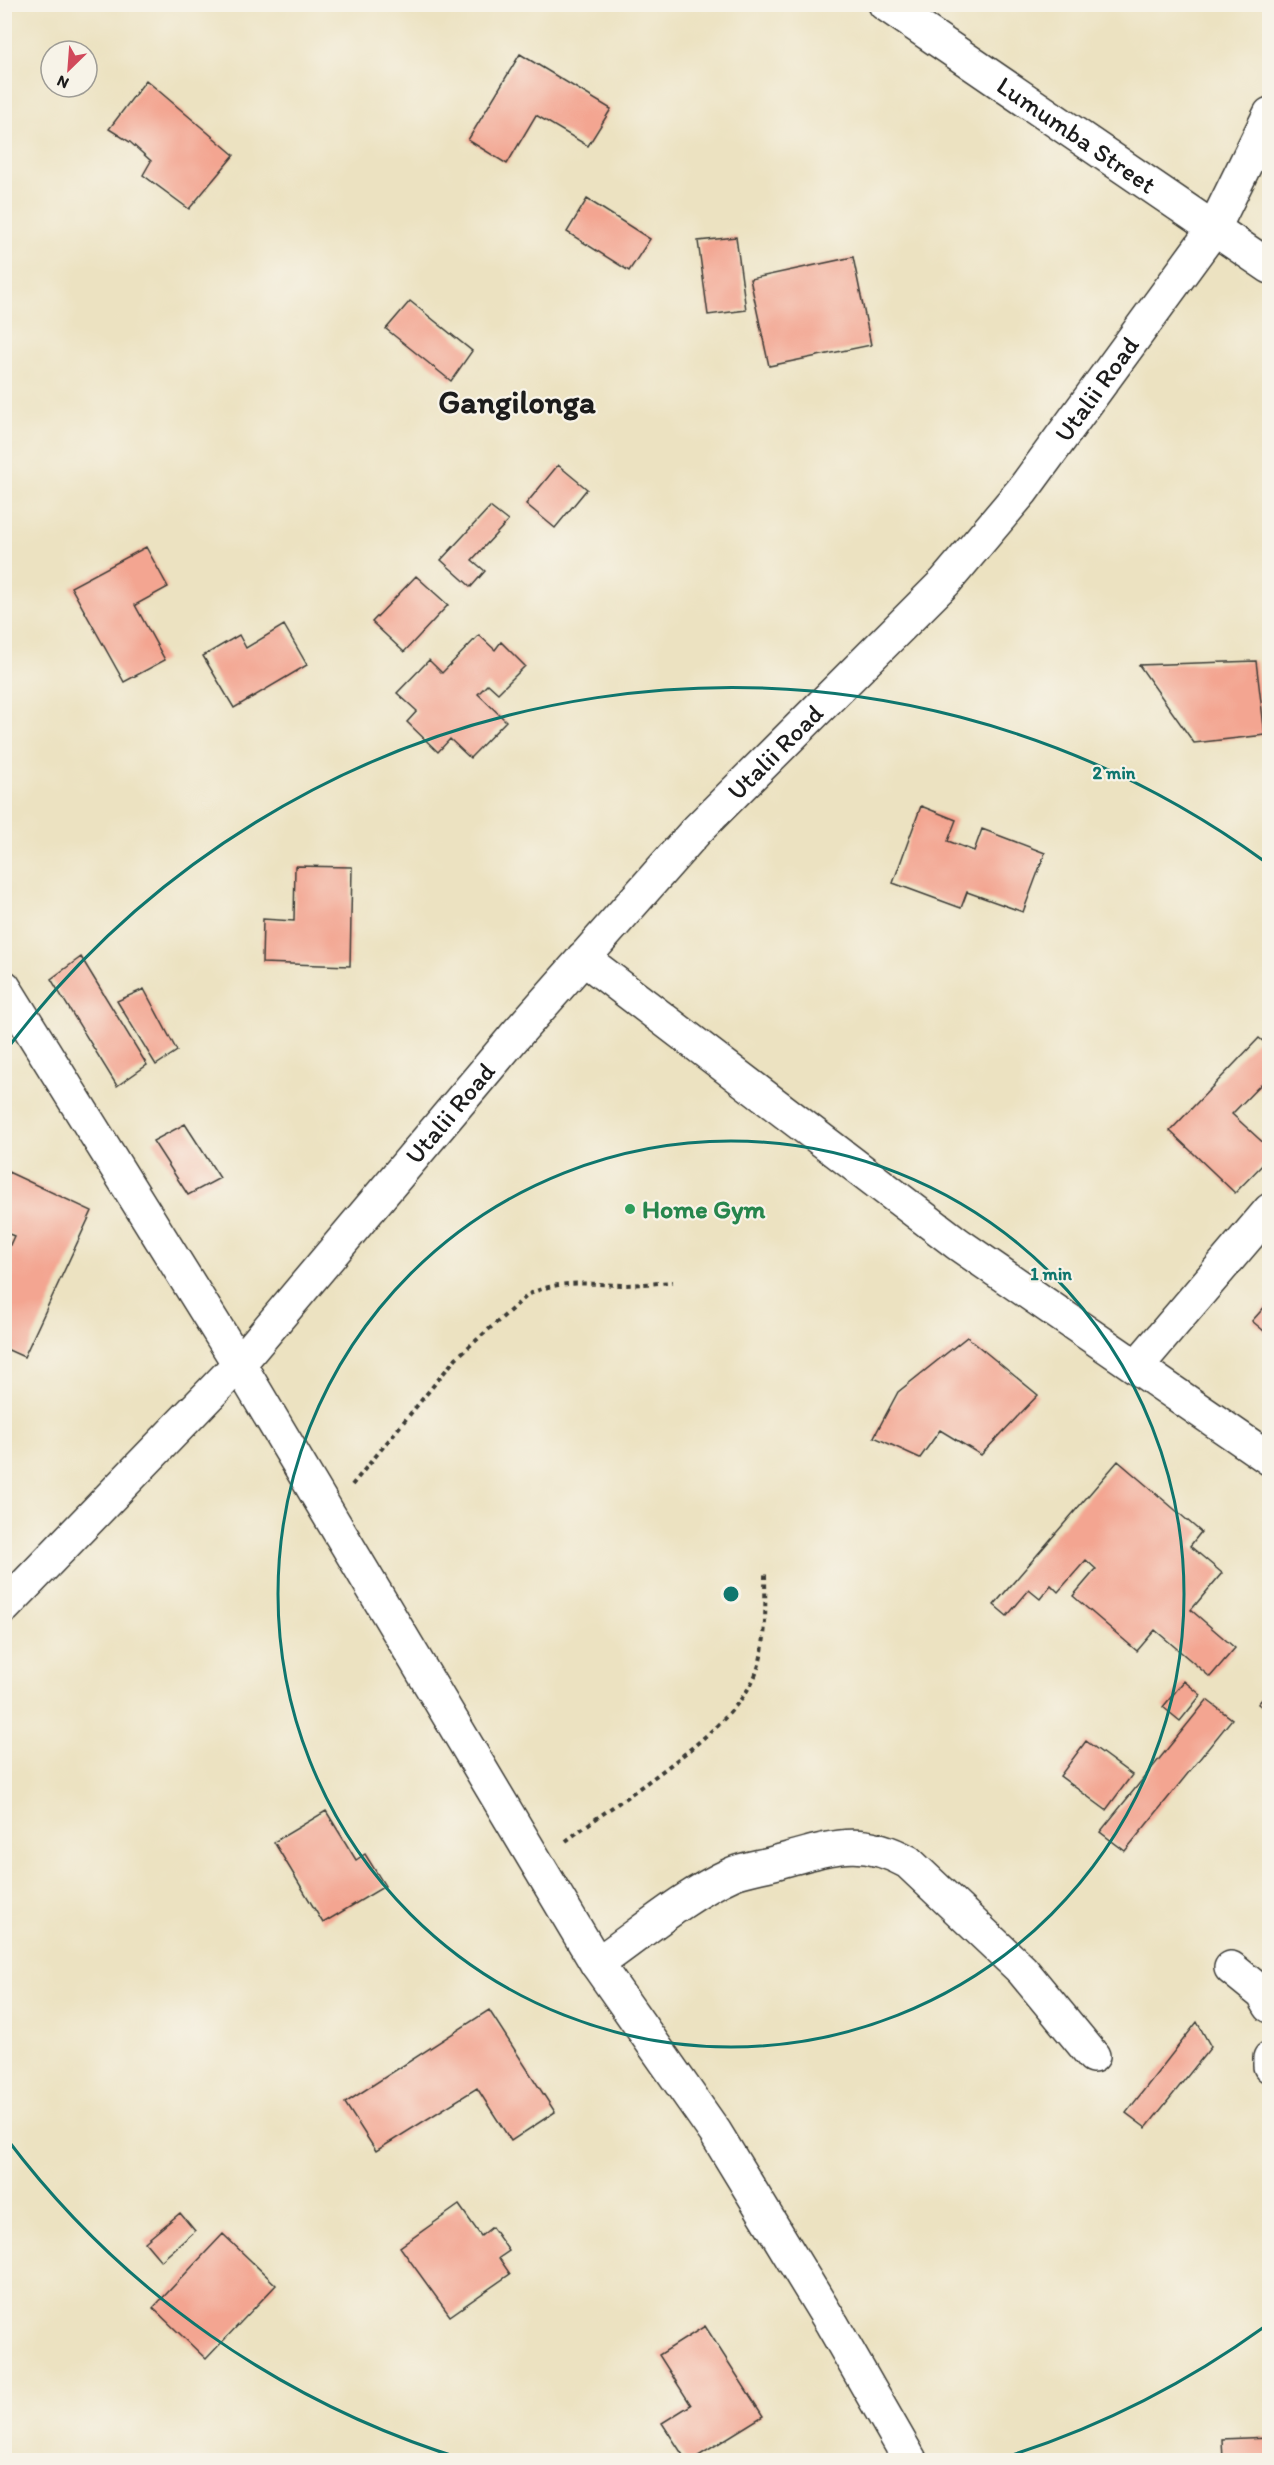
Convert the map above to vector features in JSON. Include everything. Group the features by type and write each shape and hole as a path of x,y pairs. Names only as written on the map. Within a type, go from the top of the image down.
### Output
{"street":[{"name":"Lumumba Street","path":"885,4 1269,267"},
{"name":"Utalii Road","path":"4,1607 239,1364 583,958 696,831 945,582 1022,491 1213,230 1269,114"},
{"path":"583,958 958,1244 1269,1459"},
{"path":"4,987 239,1364 597,1964 715,2132 832,2324 910,2460"},
{"path":"1137,1366 1269,1210"},
{"path":"597,1964 690,1899 732,1874 846,1844 867,1845 889,1851 908,1862 1022,1970 1093,2056"},
{"path":"1231,1968 1263,1994 1269,2006"},
{"path":"1269,2058 1269,2066"}],"path":[{"path":"329,1514 456,1358 528,1295 540,1288 569,1283 622,1285 673,1282"},
{"path":"537,1863 670,1764 724,1720 746,1693 756,1674 761,1652 765,1571"}],"building":[{"path":"520,54 611,109 588,146 536,115 507,164 468,140"},
{"path":"146,80 234,155 189,209 143,175 151,161 130,142 109,129"},
{"path":"587,199 650,239 629,271 567,232"},
{"path":"736,237 746,310 708,315 698,241"},
{"path":"853,257 871,345 769,366 750,279"},
{"path":"410,301 472,351 451,381 386,329"},
{"path":"558,465 587,489 555,528 526,504"},
{"path":"490,507 508,521 472,560 485,571 471,587 441,560"},
{"path":"146,547 168,587 135,605 165,660 124,682 71,587"},
{"path":"416,576 448,605 404,652 372,622"},
{"path":"284,625 307,665 234,708 203,656 239,635 246,648"},
{"path":"479,635 495,650 501,642 525,666 498,693 488,684 478,694 506,721 470,758 450,739 438,752 407,722 417,711 397,693 429,660 442,673"},
{"path":"1256,661 1265,735 1194,743 1139,665"},
{"path":"921,806 956,820 948,841 974,851 982,829 1045,853 1023,912 967,892 961,908 893,883"},
{"path":"295,866 352,867 350,966 262,963 263,919 294,921"},
{"path":"81,957 147,1065 117,1086 51,979"},
{"path":"144,989 177,1051 156,1065 117,1001"},
{"path":"1259,1038 1270,1047 1270,1075 1232,1114 1270,1149 1270,1157 1235,1193 1170,1131"},
{"path":"185,1124 220,1178 188,1195 153,1141"},
{"path":"4,1170 92,1211 24,1357 4,1348 4,1258 14,1236 4,1232"},
{"path":"1270,1301 1270,1336 1252,1321"},
{"path":"967,1337 1038,1395 981,1455 940,1430 920,1458 874,1437 898,1392"},
{"path":"1118,1461 1201,1532 1190,1546 1222,1573 1191,1610 1235,1648 1210,1677 1155,1630 1137,1651 1073,1596 1096,1569 1086,1560 1058,1592 1051,1585 1040,1599 1029,1590 1007,1616 994,1605"},
{"path":"1184,1681 1201,1695 1180,1721 1163,1707"},
{"path":"1270,1690 1270,1713 1258,1704"},
{"path":"1207,1700 1232,1719 1125,1851 1100,1832"},
{"path":"1086,1741 1132,1775 1106,1810 1060,1776"},
{"path":"326,1811 356,1860 365,1854 385,1886 323,1923 274,1842"},
{"path":"489,2010 555,2112 511,2141 477,2088 376,2151 345,2103"},
{"path":"1197,2022 1211,2047 1146,2128 1126,2113"},
{"path":"459,2205 481,2236 492,2227 509,2251 499,2258 510,2274 450,2316 400,2247"},
{"path":"180,2213 195,2231 161,2261 145,2242"},
{"path":"223,2234 276,2285 206,2359 153,2308"},
{"path":"705,2326 763,2416 692,2460 686,2460 662,2423 691,2405 659,2355"},
{"path":"1270,2437 1270,2460 1223,2460 1222,2439"}],"place":[{"name":"Home Gym","path":"630,1209"}],"district":[{"name":"Gangilonga","path":"517,402"}]}
